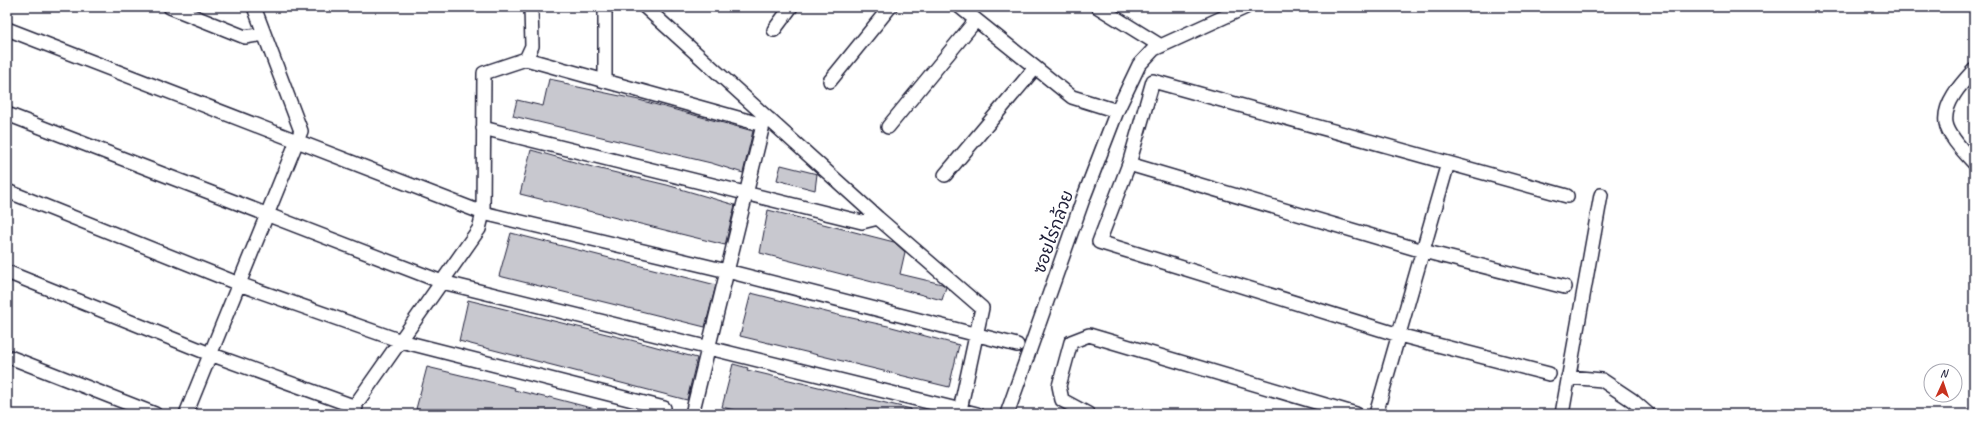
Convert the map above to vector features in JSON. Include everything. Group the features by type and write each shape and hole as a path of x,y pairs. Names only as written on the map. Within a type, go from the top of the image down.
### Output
{"street":[{"path":"170,7 245,37 264,34"},
{"path":"186,414 298,142 301,131 254,7"},
{"path":"526,59 532,46 531,7"},
{"path":"604,7 605,81"},
{"path":"645,7 766,122 982,308 978,334 960,410"},
{"path":"774,30 791,7"},
{"path":"830,81 890,7"},
{"path":"960,7 1072,97 1118,111"},
{"path":"1098,7 1161,46"},
{"name":"ซอยไร่กล้วย","path":"1007,414 1083,200 1118,111 1139,65 1154,49 1246,7"},
{"path":"888,127 976,20"},
{"path":"7,29 483,213 728,271 1017,345"},
{"path":"7,272 353,412 479,229 483,213 484,72 526,59 605,81 766,122"},
{"path":"945,175 1035,68"},
{"path":"1974,70 1955,91 1948,108 1946,123 1956,143 1974,163"},
{"path":"1549,374 1399,335 1100,242 1129,164 1153,81 1567,196"},
{"path":"7,114 442,282 977,414"},
{"path":"692,414 746,194 766,122"},
{"path":"483,128 862,222 878,218"},
{"path":"1129,164 1423,251 1565,288"},
{"path":"1376,414 1448,164"},
{"path":"7,191 239,284 401,341 664,408"},
{"path":"1562,414 1601,195"},
{"path":"1088,414 1062,400 1059,386 1071,342 1089,335 1356,414"},
{"path":"7,356 155,414"},
{"path":"1568,377 1602,380 1632,400 1648,414"}],"building":[{"path":"549,79 564,82 564,84 639,100 753,131 743,173 711,163 513,116 517,100 543,106"},
{"path":"531,150 596,168 667,185 735,205 725,245 520,194"},
{"path":"781,165 817,174 815,190 777,180"},
{"path":"768,210 894,242 905,252 900,274 942,284 946,287 942,300 760,253"},
{"path":"511,233 716,285 705,327 499,276"},
{"path":"751,293 888,326 959,345 949,387 740,336"},
{"path":"468,300 631,340 697,358 687,400 459,341"},
{"path":"733,364 748,368 747,370 911,409 911,414 866,414 846,409 846,414 750,414 722,407"},
{"path":"427,367 515,388 514,390 549,397 599,410 598,414 440,414 416,409"}]}
